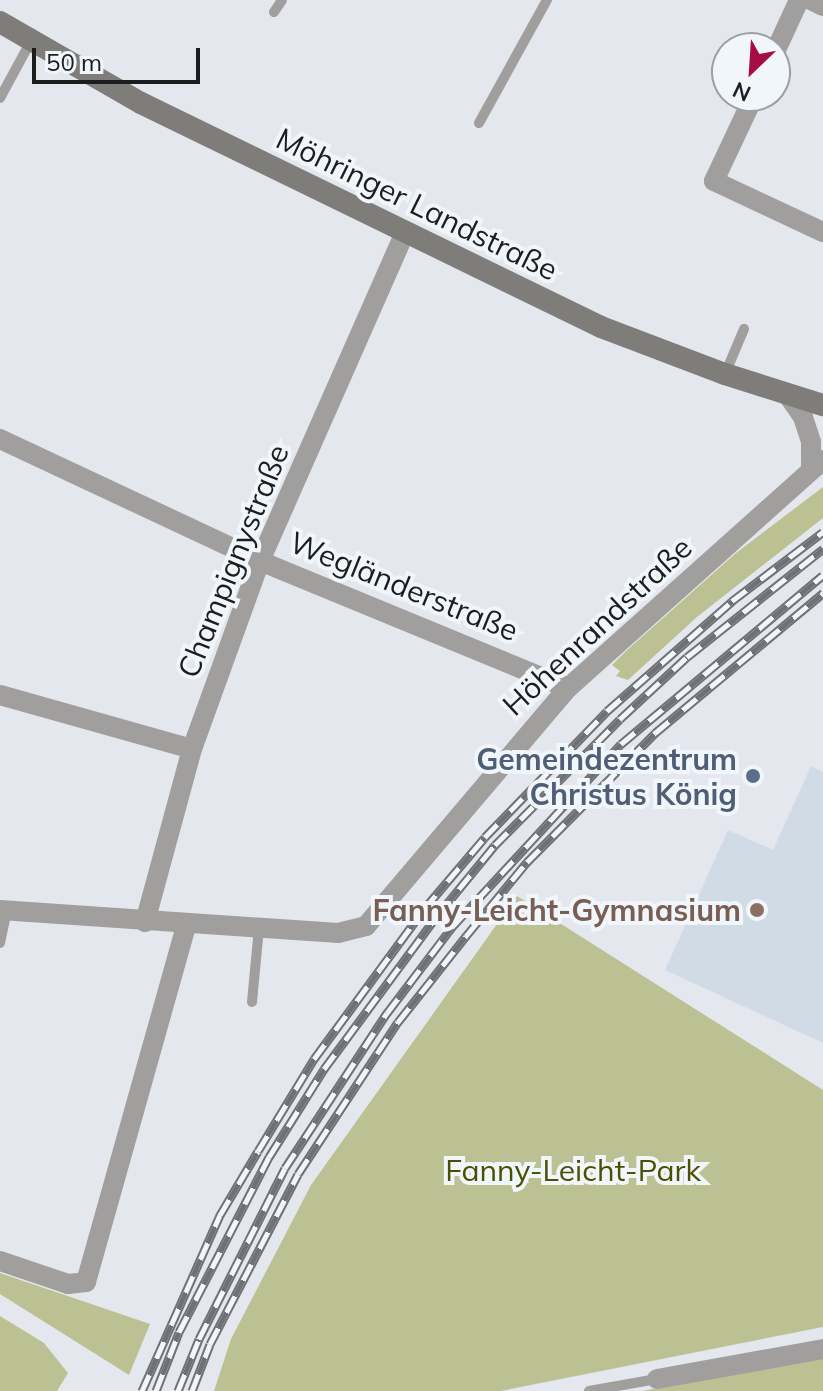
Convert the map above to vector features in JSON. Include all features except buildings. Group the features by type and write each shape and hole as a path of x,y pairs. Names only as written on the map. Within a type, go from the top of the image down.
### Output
{"main road":[{"name":"Möhringer Landstraße","path":"0,22 141,103 601,327 725,374 823,405"}],"street":[{"path":"784,32 799,0"},
{"path":"811,0 823,6"},
{"path":"746,112 714,181 823,232"},
{"name":"Champignystraße","path":"145,922 192,749 260,561 405,233"},
{"name":"Höhenrandstraße","path":"3,910 186,926 338,933 366,926 568,688 817,465 803,417 787,394"},
{"name":"Wegländerstraße","path":"0,439 260,561 568,688"},
{"path":"0,695 192,749"},
{"path":"0,1261 79,1285 90,1274 186,926"},
{"path":"657,1379 823,1349"}],"lane":[{"path":"274,12 282,0"},
{"path":"479,123 547,0"},
{"path":"0,98 31,41"},
{"path":"725,374 744,329"},
{"path":"0,943 3,910"},
{"path":"252,1002 259,928"},
{"path":"589,1391 657,1379"}],"shaded area":[{"name":"Fanny-Leicht-Gymnasium","path":"811,766 823,772 823,1043 665,970 728,830 773,850"}],"green space":[{"path":"823,487 823,518 697,617 628,680 616,676 620,671 612,665 626,651 736,553"},
{"name":"Fanny-Leicht-Park","path":"517,896 823,1090 823,1327 501,1391 214,1391 231,1339 311,1185"},
{"path":"0,1273 150,1324 129,1375 0,1294"},
{"path":"0,1316 44,1343 68,1373 57,1391 0,1391"},
{"path":"823,1356 823,1391 642,1391"}],"railway":[{"path":"142,1391 220,1215 314,1059 424,909 485,837 607,711 732,601 823,532"},
{"path":"156,1391 179,1332 269,1157 324,1069 436,917 495,845 620,719 687,657 823,549"},
{"path":"178,1391 199,1339 285,1168 387,1013 452,927 621,744 823,575"},
{"path":"192,1391 210,1344 298,1174 398,1022 466,936 527,862 655,733 823,593"}],"place":[{"name":"Gemeindezentrum Christus König","path":"753,776"},
{"name":"Fanny-Leicht-Gymnasium","path":"757,910"}]}
